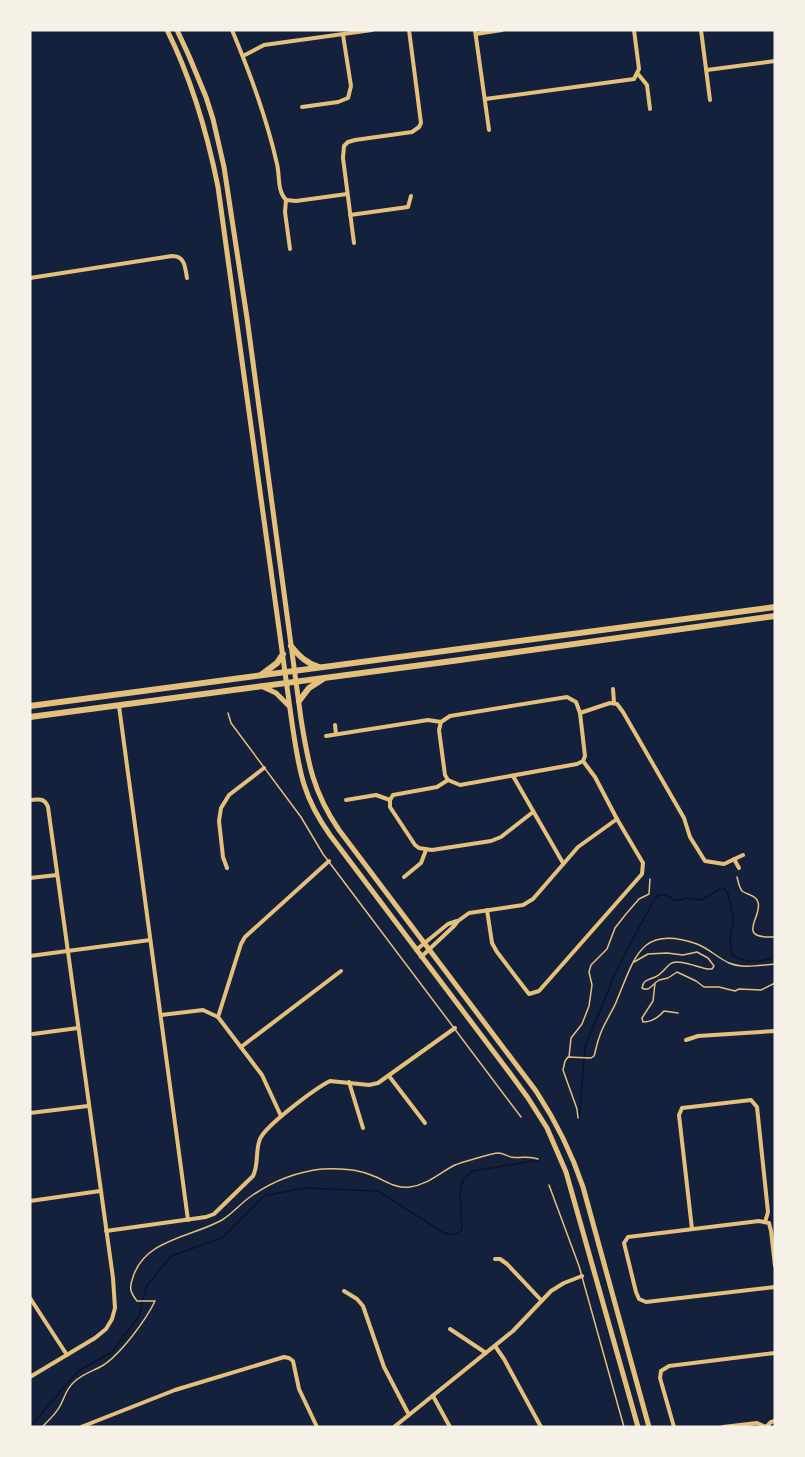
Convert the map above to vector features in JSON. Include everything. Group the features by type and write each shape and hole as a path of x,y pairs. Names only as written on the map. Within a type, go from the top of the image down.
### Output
{"highway":[{"path":"30,706 775,607"},
{"path":"30,717 775,616"},
{"path":"291,646 304,660 323,668"},
{"path":"258,676 277,663 283,654"},
{"path":"299,701 309,688 326,678"},
{"path":"118,695 119,705"}],"main road":[{"path":"167,30 200,112 218,187 285,673 304,786 313,809 330,835 528,1098 547,1128 572,1187 638,1427"},
{"path":"177,30 206,97 226,175 296,681 308,758 315,786 339,830 537,1091 565,1138 583,1187 648,1427"},
{"path":"261,686 276,693 290,707"}],"street":[{"path":"232,30 243,56 277,162 281,192 286,200 285,212 290,249"},
{"path":"243,56 264,45 372,30"},
{"path":"354,243 343,158 344,146 355,140 412,132 421,123 409,30"},
{"path":"489,130 476,32 502,30"},
{"path":"485,99 634,79 639,69 634,30"},
{"path":"701,30 710,100"},
{"path":"302,107 338,102 348,98 351,86 343,34"},
{"path":"706,70 775,61"},
{"path":"638,74 647,85 650,110"},
{"path":"286,200 296,201 347,194"},
{"path":"350,214 408,207 411,196"},
{"path":"30,278 172,256 181,258 187,278"},
{"path":"613,689 614,703"},
{"path":"567,697 576,702 580,713 585,756 577,764 460,785 448,780 445,775 439,730 441,722 450,716 567,697"},
{"path":"580,713 605,704 617,704 684,818 690,837 705,861 724,864 743,855"},
{"path":"119,705 188,1220"},
{"path":"326,736 428,720 441,722"},
{"path":"335,725 336,734"},
{"path":"487,910 492,943 496,952 529,994 539,991 642,874 643,863 595,777 583,760"},
{"path":"227,868 223,857 219,822 220,808 229,795 264,768"},
{"path":"512,775 563,864"},
{"path":"448,780 437,787 393,795 390,800 390,807 415,845 420,848 432,850 497,840 534,812"},
{"path":"346,800 376,795 390,800"},
{"path":"30,800 45,801 48,807 115,1298 114,1313 102,1333 30,1377"},
{"path":"421,957 468,913 523,905 533,899 578,847 617,819"},
{"path":"404,877 421,863 426,850"},
{"path":"734,859 739,868"},
{"path":"218,1017 245,937 329,861"},
{"path":"30,878 57,874"},
{"path":"416,950 448,924 458,921"},
{"path":"30,956 150,940"},
{"path":"241,1047 341,972"},
{"path":"161,1016 203,1010 218,1017 262,1075 281,1116"},
{"path":"33,1034 78,1028"},
{"path":"106,1231 188,1220 214,1214 251,1178 256,1170 256,1150 259,1140 266,1129 281,1116 327,1082 376,1084 455,1028"},
{"path":"686,1040 698,1036 775,1031"},
{"path":"389,1076 425,1123"},
{"path":"349,1082 363,1128"},
{"path":"692,1229 679,1115 682,1108 751,1100 757,1107 768,1212 765,1222"},
{"path":"30,1113 88,1106"},
{"path":"30,1201 100,1191"},
{"path":"775,1266 769,1223 759,1221 628,1237 624,1243 639,1299 646,1302 775,1287"},
{"path":"495,1259 500,1259 507,1264 541,1300"},
{"path":"394,1427 495,1346 557,1287 582,1276"},
{"path":"344,1291 363,1306 384,1367 409,1415"},
{"path":"30,1298 67,1355"},
{"path":"450,1329 486,1353"},
{"path":"495,1346 541,1427"},
{"path":"674,1427 660,1378 661,1371 669,1366 775,1353"},
{"path":"81,1427 175,1390 284,1357 293,1361 299,1389 317,1427"},
{"path":"433,1396 450,1427"},
{"path":"723,1427 757,1423 766,1427 775,1421"}],"lane":[{"path":"228,713 231,723 301,817 317,845 521,1117"},
{"path":"549,1185 582,1276 624,1427"}],"path":[{"path":"737,877 742,890 756,898 758,902 753,931 761,937 775,937"},
{"path":"578,1118 563,1070 570,1052 571,1038 582,1024 589,1006 592,985 589,972 591,965 607,949 615,928 626,914 639,899 649,894 650,879"},
{"path":"568,1057 591,1058 594,1056 599,1037 615,1006 632,963 640,951 663,937 676,938 701,946 729,963 739,966 775,964"},
{"path":"632,963 648,954 683,955 697,952 708,958 714,966 708,969 677,961 671,963 661,974 641,986 646,990 659,980 668,978 677,972 704,987 719,987 735,991 739,989 761,990 775,983"},
{"path":"655,983 653,1001 644,1012 643,1022 655,1020 664,1011 678,1013"},
{"path":"42,1427 60,1407 66,1390 75,1380 102,1366 128,1343 151,1311 155,1301 137,1301 130,1293 137,1266 145,1256 184,1235 220,1221 276,1181 314,1170 336,1168 372,1175 399,1187 410,1187 423,1185 456,1164 497,1153 538,1159"}],"waterway":[{"path":"579,1119 585,1047 617,969 655,898 659,895 666,895 675,900 686,898 700,900 721,888 725,889 733,915 730,939 732,955 742,960 753,961 775,957"},
{"path":"30,1427 78,1371 112,1352 139,1316 146,1287 171,1256 222,1238 264,1196 304,1188 378,1191 444,1233 453,1234 462,1230 460,1189 464,1178 473,1171 539,1160"}]}
